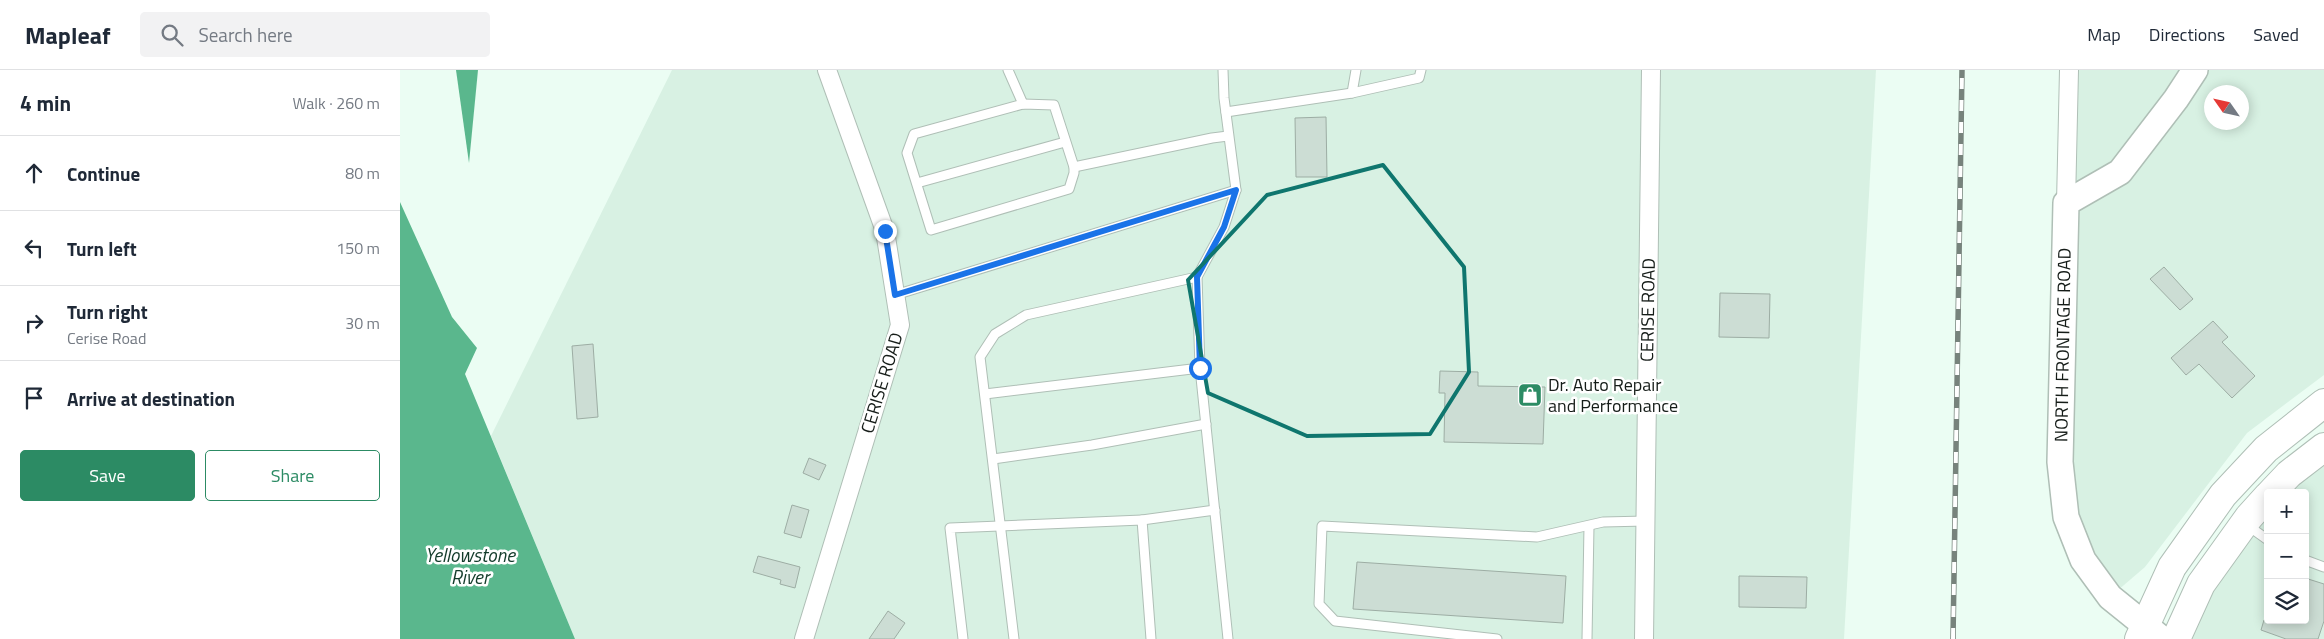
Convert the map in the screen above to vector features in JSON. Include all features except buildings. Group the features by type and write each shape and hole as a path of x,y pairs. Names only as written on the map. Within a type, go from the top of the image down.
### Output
{"highway":[{"path":"2148,634 2172,567 2222,495 2266,449 2324,404"},
{"path":"2275,489 2289,474 2324,447"},
{"path":"2176,639 2202,584 2244,523 2264,500"}],"street":[{"name":"CERISE ROAD","path":"804,639 900,325 885,231 826,70"},
{"name":"CERISE ROAD","path":"1644,639 1651,70"},
{"path":"2066,203 2069,70"},
{"path":"2066,203 2120,172 2176,99 2195,70"},
{"name":"NORTH FRONTAGE ROAD","path":"2066,203 2060,462 2066,517 2083,560 2110,597 2148,634"}],"lane":[{"path":"1008,70 1023,104"},
{"path":"1223,70 1228,136 1236,190 1224,227 1197,277 1200,368 1228,639"},
{"path":"1352,93 1356,70"},
{"path":"1226,112 1352,93 1419,78 1421,70"},
{"path":"1023,104 1054,105 1065,142 1074,167 1069,189 931,230 907,153 914,134 1023,104"},
{"path":"1074,167 1228,136"},
{"path":"917,183 1065,142"},
{"path":"895,295 1236,190"},
{"path":"1014,639 980,356 995,334 1026,315 1197,277"},
{"path":"985,394 1200,368"},
{"path":"993,459 1092,445 1206,424"},
{"path":"962,639 950,528 1002,528 1142,520 1215,510"},
{"path":"1142,520 1151,639"},
{"path":"1497,639 1335,621 1319,604 1322,526 1537,537 1604,522 1646,521"},
{"path":"2244,523 2264,537"},
{"path":"1587,639 1590,526"},
{"path":"2309,561 2324,567"}],"highlighted area":[{"path":"1383,165 1464,267 1469,372 1430,434 1307,436 1208,393 1188,280 1267,195"}],"shaded area":[{"path":"672,70 1876,70 1844,639 575,639 491,436"},
{"path":"2069,70 2324,70 2324,375 2247,433 2145,567 2110,597 2066,517"},
{"path":"2324,447 2324,639 2176,639 2264,503 2264,624 2309,624 2309,489 2277,489"}],"water":[{"path":"456,70 478,70 469,163"},
{"name":"Yellowstone River","path":"400,202 452,317 477,348 465,374 575,639 400,639"}],"railway":[{"path":"1953,639 1962,70"}],"place":[{"name":"Dr. Auto Repair and Performance","path":"1530,395"}],"route":[{"path":"885,231 895,295 1236,190 1224,227 1197,277 1200,368"}]}
